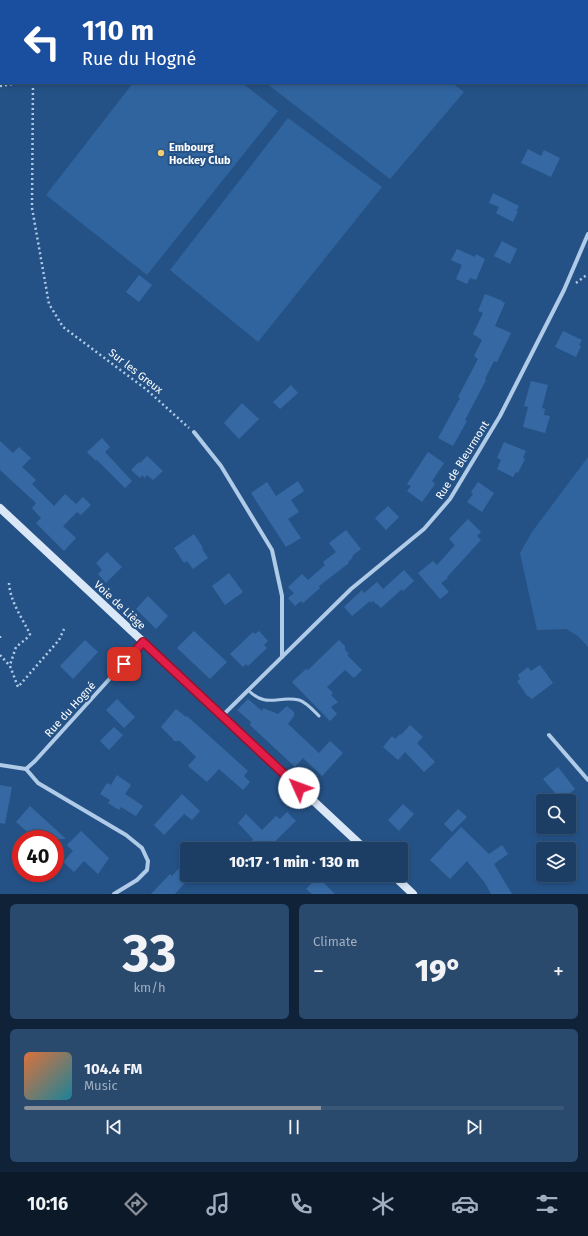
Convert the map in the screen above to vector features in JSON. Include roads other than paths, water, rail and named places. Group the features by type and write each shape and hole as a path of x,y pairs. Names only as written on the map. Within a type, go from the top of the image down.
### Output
{"street":[{"name":"Rue de Bleurmont","path":"222,716 351,589 424,529 450,499 500,416 564,290 588,234"},
{"path":"194,432 221,466 272,550 282,596 282,657"},
{"name":"Voie de Liège","path":"0,508 357,842"},
{"name":"Rue du Hogné","path":"26,769 143,642"},
{"path":"549,735 588,780"},
{"path":"0,765 26,769 38,783 126,835 142,848 148,860 147,870 137,880 114,894"},
{"path":"400,882 413,894"}],"lane":[{"path":"248,690 256,698 267,701 286,699 300,700 308,705 318,716"}],"place":[{"name":"Embourg Hockey Club","path":"161,153"}]}
